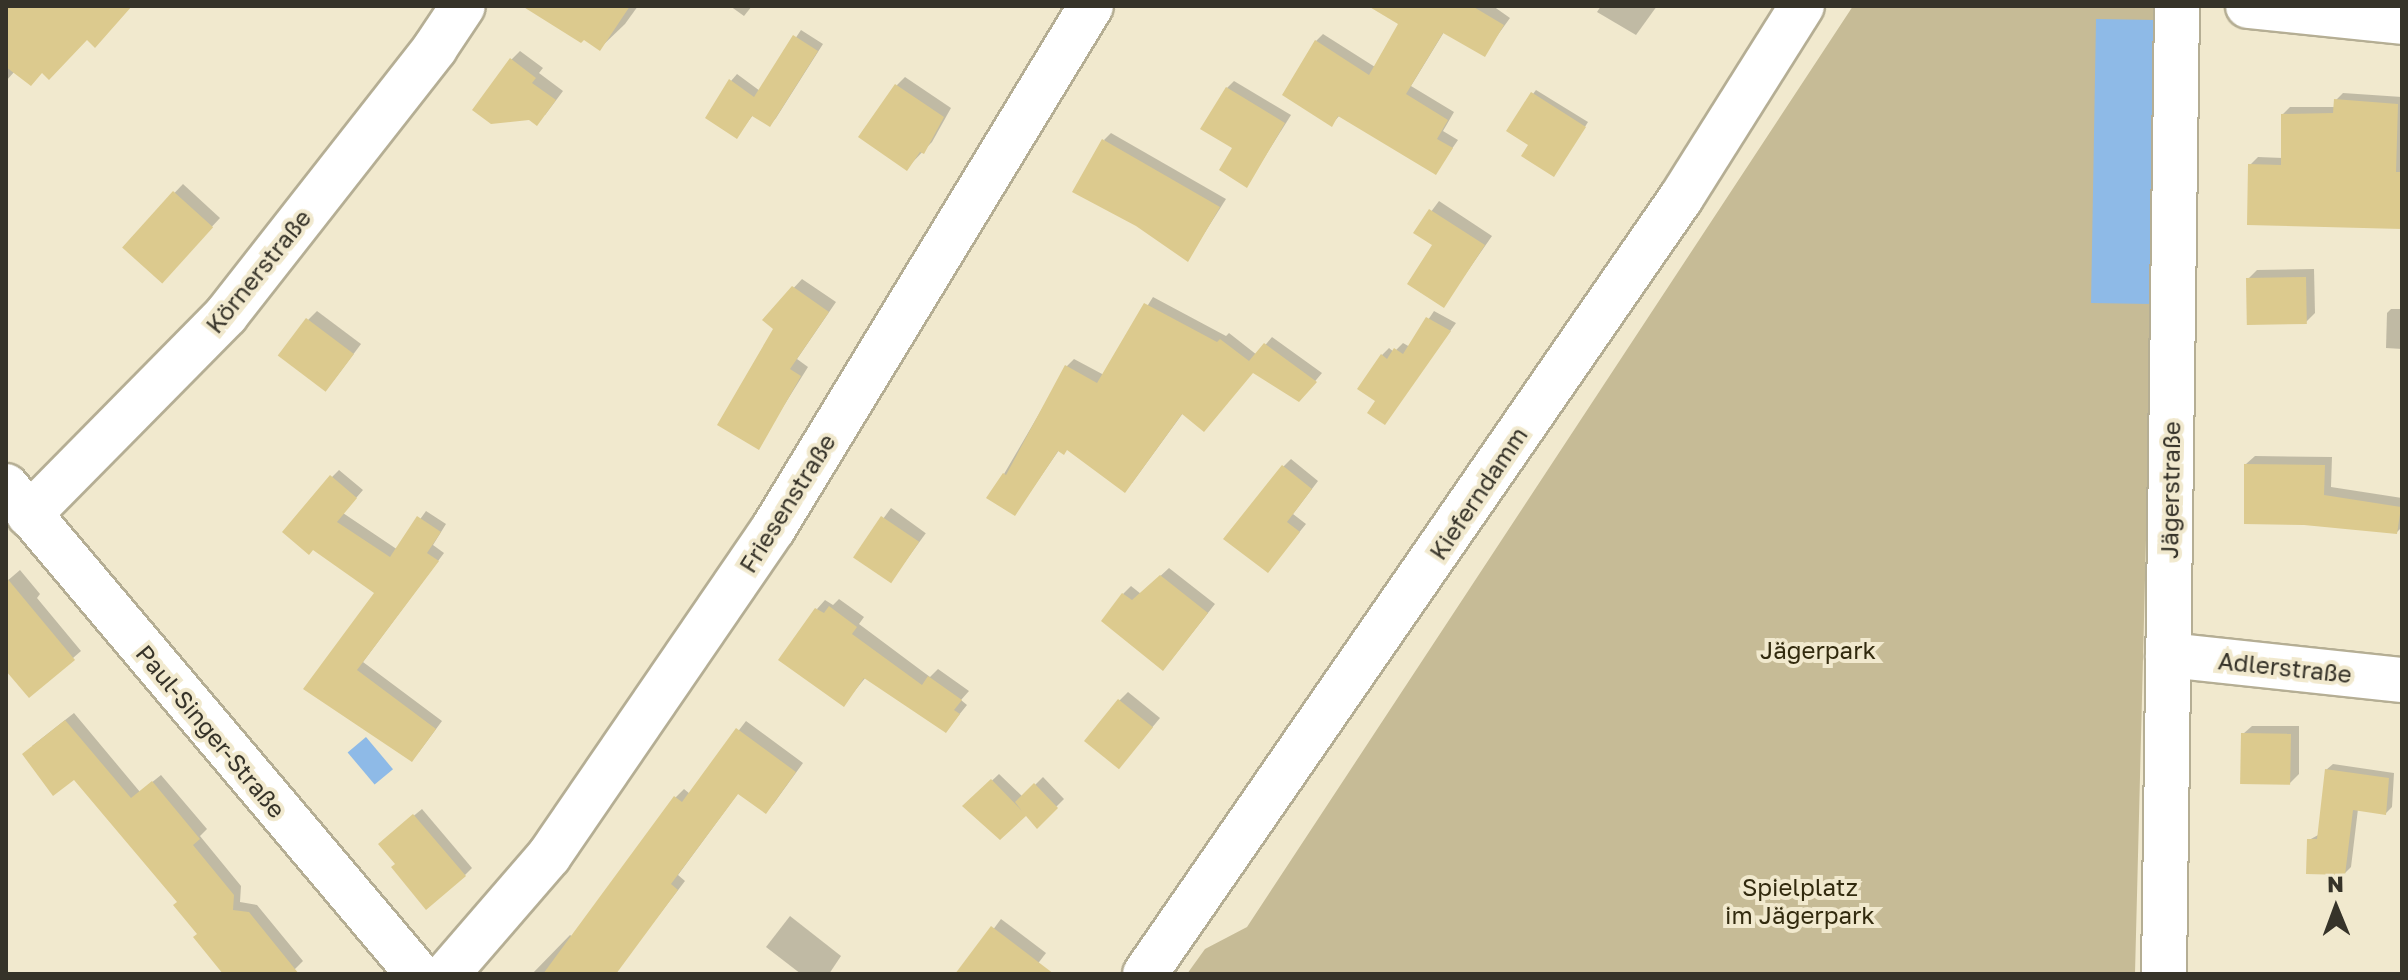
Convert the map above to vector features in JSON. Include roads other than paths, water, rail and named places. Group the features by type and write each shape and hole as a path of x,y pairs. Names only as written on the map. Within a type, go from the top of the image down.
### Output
{"street":[{"name":"Körnerstraße","path":"18,500 226,315 435,48 463,6"},
{"name":"Friesenstraße","path":"447,974 549,856 773,529 1091,6"},
{"name":"Kieferndamm","path":"1145,974 1681,198 1802,6"},
{"name":"Jägerstraße","path":"2164,974 2177,6"},
{"path":"2248,6 2402,22"},
{"name":"Paul-Singer-Straße","path":"18,500 418,974"},
{"name":"Adlerstraße","path":"2168,655 2402,680"}],"water":[{"path":"2096,19 2156,20 2151,304 2091,303"},
{"path":"366,737 393,769 375,785 348,752"}],"park label":[{"name":"Jägerpark","path":"1818,650"},
{"name":"Spielplatz im Jägerpark","path":"1800,901"}]}
